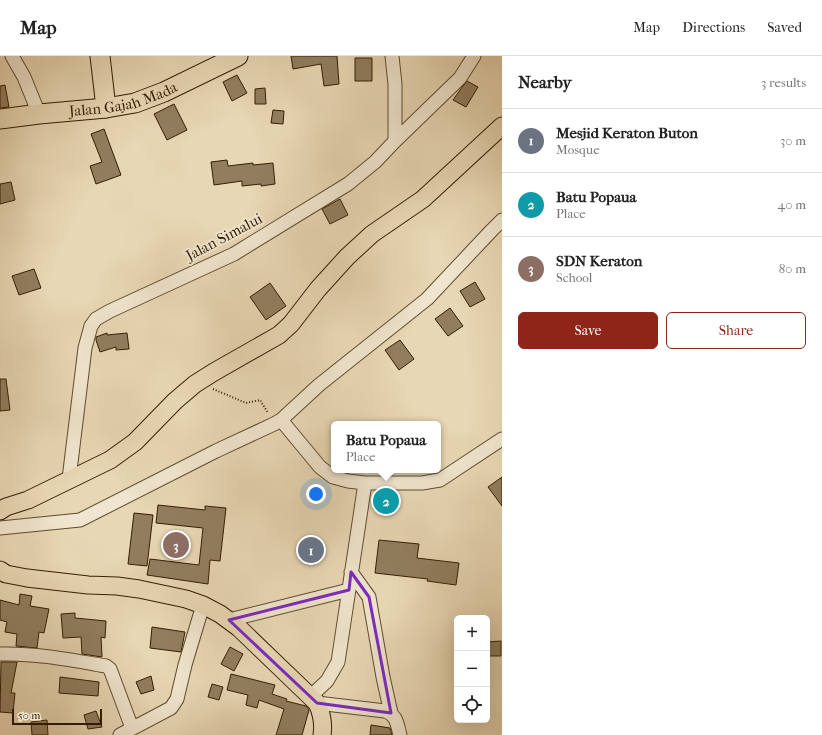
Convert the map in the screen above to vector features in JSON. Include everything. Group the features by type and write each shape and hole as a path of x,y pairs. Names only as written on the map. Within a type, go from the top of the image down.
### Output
{"highway":[{"path":"100,56 106,108"},
{"name":"Jalan Gajah Mada","path":"0,119 106,108 135,103 164,92 238,56"}],"main road":[{"path":"0,511 6,507 28,500 110,460 135,442 175,401 200,381 279,335 291,324 347,257 372,234 423,199 502,126"},
{"path":"0,570 6,574 27,578 88,585 138,588 186,599 203,605 220,614 239,628 314,699 322,713 324,725 322,735"}],"street":[{"path":"12,56 24,77 38,114"},
{"path":"392,56 395,84 395,141"},
{"name":"Jalan Simalui","path":"69,479 84,348 91,326 96,319 110,311 234,254 348,184 375,162 460,78 474,56"},
{"path":"0,528 80,520 216,451 278,422 319,385 427,299 502,220"},
{"path":"278,422 320,467 333,476 348,481 365,483 422,482 440,480 502,439"},
{"path":"365,483 338,662 314,699 385,711 391,714"},
{"path":"351,572 369,597 391,714 395,720 400,735"},
{"path":"229,620 349,590"},
{"path":"120,735 171,708 176,699 203,605"},
{"path":"0,654 20,654 106,666 110,669 132,728"}],"path":[{"path":"200,381 210,388 246,403 260,400 278,422"}],"highlighted area":[{"path":"351,572 369,597 391,713 317,703 229,620 349,590"}],"building":[{"path":"291,56 337,56 339,84 324,86 321,64 293,69"},
{"path":"355,58 372,58 372,81 355,81"},
{"path":"237,75 247,93 232,101 223,82"},
{"path":"467,81 478,87 466,107 453,100"},
{"path":"5,85 9,107 0,108 0,86"},
{"path":"265,88 266,104 255,104 255,89"},
{"path":"174,104 187,130 167,140 154,114"},
{"path":"273,110 284,111 283,124 271,123"},
{"path":"104,129 121,175 96,184 90,166 102,162 91,134"},
{"path":"227,160 228,166 253,163 253,165 273,163 275,184 242,186 242,181 214,185 211,162"},
{"path":"11,182 15,200 0,204 0,184"},
{"path":"340,199 348,215 330,224 322,209"},
{"path":"34,269 41,288 19,295 12,276"},
{"path":"475,282 485,299 470,307 460,291"},
{"path":"270,283 286,306 266,320 250,297"},
{"path":"450,308 463,326 448,336 435,319"},
{"path":"107,333 107,335 127,333 129,349 116,350 116,347 100,352 96,337"},
{"path":"400,340 414,359 399,370 385,350"},
{"path":"0,379 6,379 10,410 0,411"},
{"path":"502,477 502,506 488,487"},
{"path":"158,505 205,510 205,506 226,508 220,561 210,560 208,584 147,575 150,559 199,565 203,528 156,523"},
{"path":"134,513 153,515 147,566 128,564"},
{"path":"379,540 419,544 417,558 459,563 456,585 427,581 428,579 375,573"},
{"path":"20,594 32,596 30,606 49,609 44,633 39,632 37,648 16,646 17,634 5,632 7,622 0,620 0,600 19,605"},
{"path":"75,613 75,618 106,621 105,638 101,637 102,657 82,654 81,637 63,638 61,614"},
{"path":"152,627 185,632 181,652 150,648"},
{"path":"501,641 501,656 490,656 490,642"},
{"path":"230,647 243,654 234,671 221,664"},
{"path":"1,662 17,662 11,693 15,693 13,713 0,712"},
{"path":"231,674 275,685 272,694 287,699 286,701 306,706 309,710 302,735 276,735 284,709 259,700 257,708 246,705 248,695 227,690"},
{"path":"151,676 154,690 141,694 136,682"},
{"path":"60,677 99,682 98,696 59,693"},
{"path":"212,684 223,687 219,700 208,697"},
{"path":"96,711 102,727 88,729 84,715"},
{"path":"47,720 48,735 32,735 31,722"},
{"path":"371,725 390,728 392,735 370,735"}],"place":[{"name":"Batu Popaua","path":"386,501"},
{"name":"SDN Keraton","path":"176,545"},
{"name":"Mesjid Keraton Buton","path":"311,550"}]}
